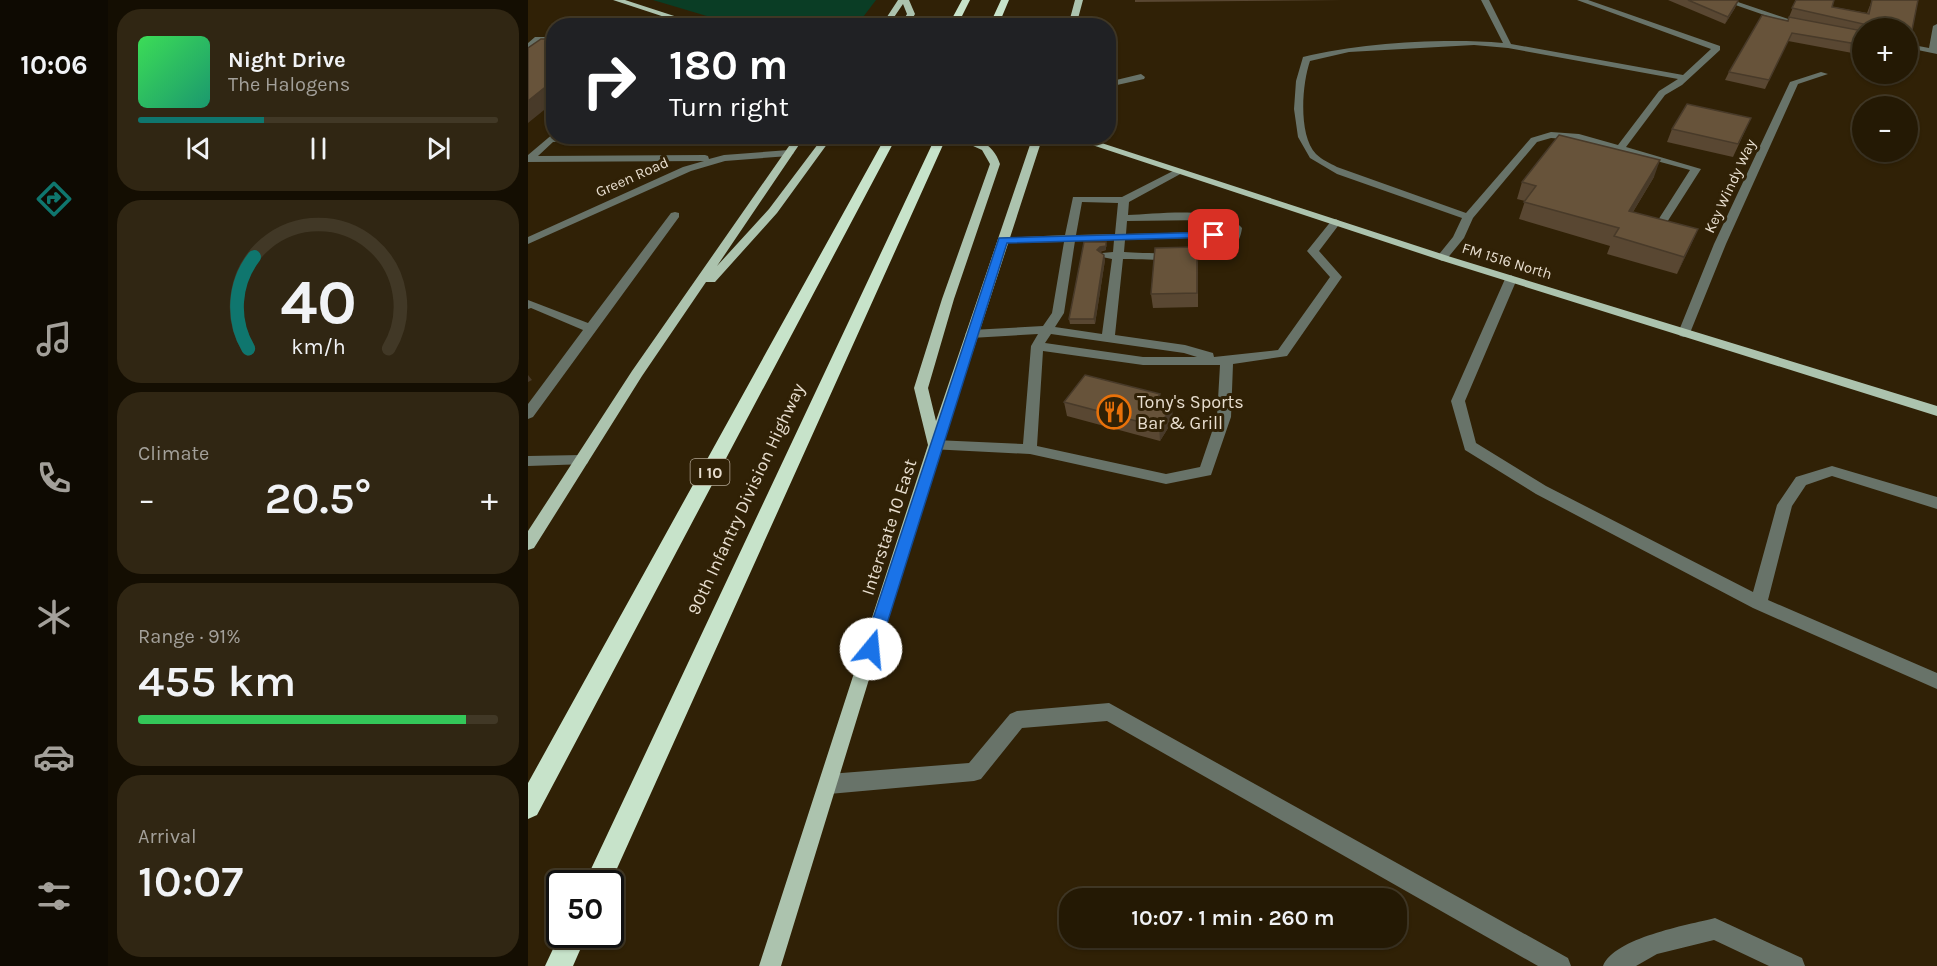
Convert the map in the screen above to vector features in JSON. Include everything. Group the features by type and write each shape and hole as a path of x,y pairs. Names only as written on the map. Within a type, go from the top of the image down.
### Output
{"highway":[{"path":"956,18 966,0"},
{"path":"997,18 1005,0"},
{"name":"90th Infantry Division Highway","path":"528,807 888,144"},
{"name":"90th Infantry Division Highway","path":"603,870 938,144"},
{"path":"559,966 567,948"}],"main road":[{"path":"617,0 676,18"},
{"path":"890,18 904,0 911,14 909,18"},
{"path":"1074,18 1079,0"},
{"path":"528,544 673,321 795,144"},
{"path":"673,321 773,211 823,144"},
{"path":"935,445 921,388 948,299 996,164 994,154 988,148 977,144"},
{"name":"Interstate 10 East","path":"770,966 935,445 1035,144"},
{"name":"FM 1516 North","path":"1093,144 1442,258 1937,411"}],"street":[{"path":"1485,0 1508,46"},
{"path":"1581,0 1717,48 1684,78 1662,93 1620,148"},
{"path":"1725,0 1758,13 1806,25"},
{"path":"1758,13 1765,0"},
{"path":"1918,48 1935,52 1937,26"},
{"path":"528,47 538,39 546,39"},
{"path":"1468,217 1346,174 1313,156 1304,143 1299,106 1301,70 1306,59 1349,50 1474,43 1508,46 1684,78"},
{"name":"Key Windy Way","path":"1684,333 1720,244 1794,82 1824,74"},
{"path":"1116,83 1141,77"},
{"path":"1442,258 1458,238 1468,217 1534,140 1551,135 1561,135 1620,148 1696,169 1658,228"},
{"path":"528,159 533,151 546,143"},
{"name":"Green Road","path":"528,241 664,178 724,158 789,153"},
{"path":"528,159 724,158"},
{"path":"1030,449 1037,346 1058,313 1077,199 1124,200 1179,172"},
{"path":"1108,338 1115,282 1110,269 1112,255 1120,237 1124,200"},
{"path":"528,414 675,215"},
{"path":"1002,240 1214,235 1213,217"},
{"path":"1112,255 1205,254 1226,249 1235,237 1237,228 1229,221 1213,217 1122,218"},
{"path":"1037,346 1143,361 1226,361 1282,353 1336,277 1313,251 1336,222"},
{"path":"1067,255 1083,255"},
{"path":"1065,270 1080,270"},
{"path":"1511,279 1458,401 1470,446 1541,490 1759,603 1937,681"},
{"path":"1101,282 1115,282"},
{"path":"1062,283 1078,283"},
{"path":"1060,298 1075,297"},
{"path":"1099,297 1113,297"},
{"path":"528,304 591,329"},
{"path":"1097,311 1111,311"},
{"path":"1058,313 1072,312"},
{"path":"971,334 1047,330 1185,349 1226,361"},
{"path":"935,445 1030,449 1166,478 1206,471 1223,430 1228,394 1226,361"},
{"path":"528,461 582,460"},
{"path":"1759,603 1785,505 1801,481 1832,471 1937,503"},
{"path":"829,784 974,772 1017,720 1110,712 1560,966"},
{"path":"1614,966 1653,944 1715,929 1794,966"}],"green space":[{"path":"653,0 876,0 862,18 713,18"}],"building":[{"path":"1688,0 1737,0 1738,1 1728,17"},
{"path":"1796,0 1834,0 1832,7 1869,14 1872,0 1918,0 1914,18 1852,18 1852,21 1792,8"},
{"path":"1762,15 1788,21 1789,17 1852,29 1852,43 1792,33 1769,80 1729,72"},
{"path":"541,39 546,39 546,86 528,101 528,48"},
{"path":"1687,104 1751,118 1738,144 1672,129"},
{"path":"1559,135 1660,160 1629,211 1698,229 1684,257 1614,236 1619,228 1524,202 1536,186 1522,182"},
{"path":"1084,242 1106,242 1106,246 1097,250 1104,255 1094,319 1069,319"},
{"path":"1197,247 1197,293 1151,294 1155,248"},
{"path":"1085,375 1160,394 1155,401 1172,406 1159,427 1064,402"}],"place":[{"name":"Tony's Sports Bar & Grill","path":"1114,412"}],"route":[{"path":"871,649 1002,240 1214,235"}]}
